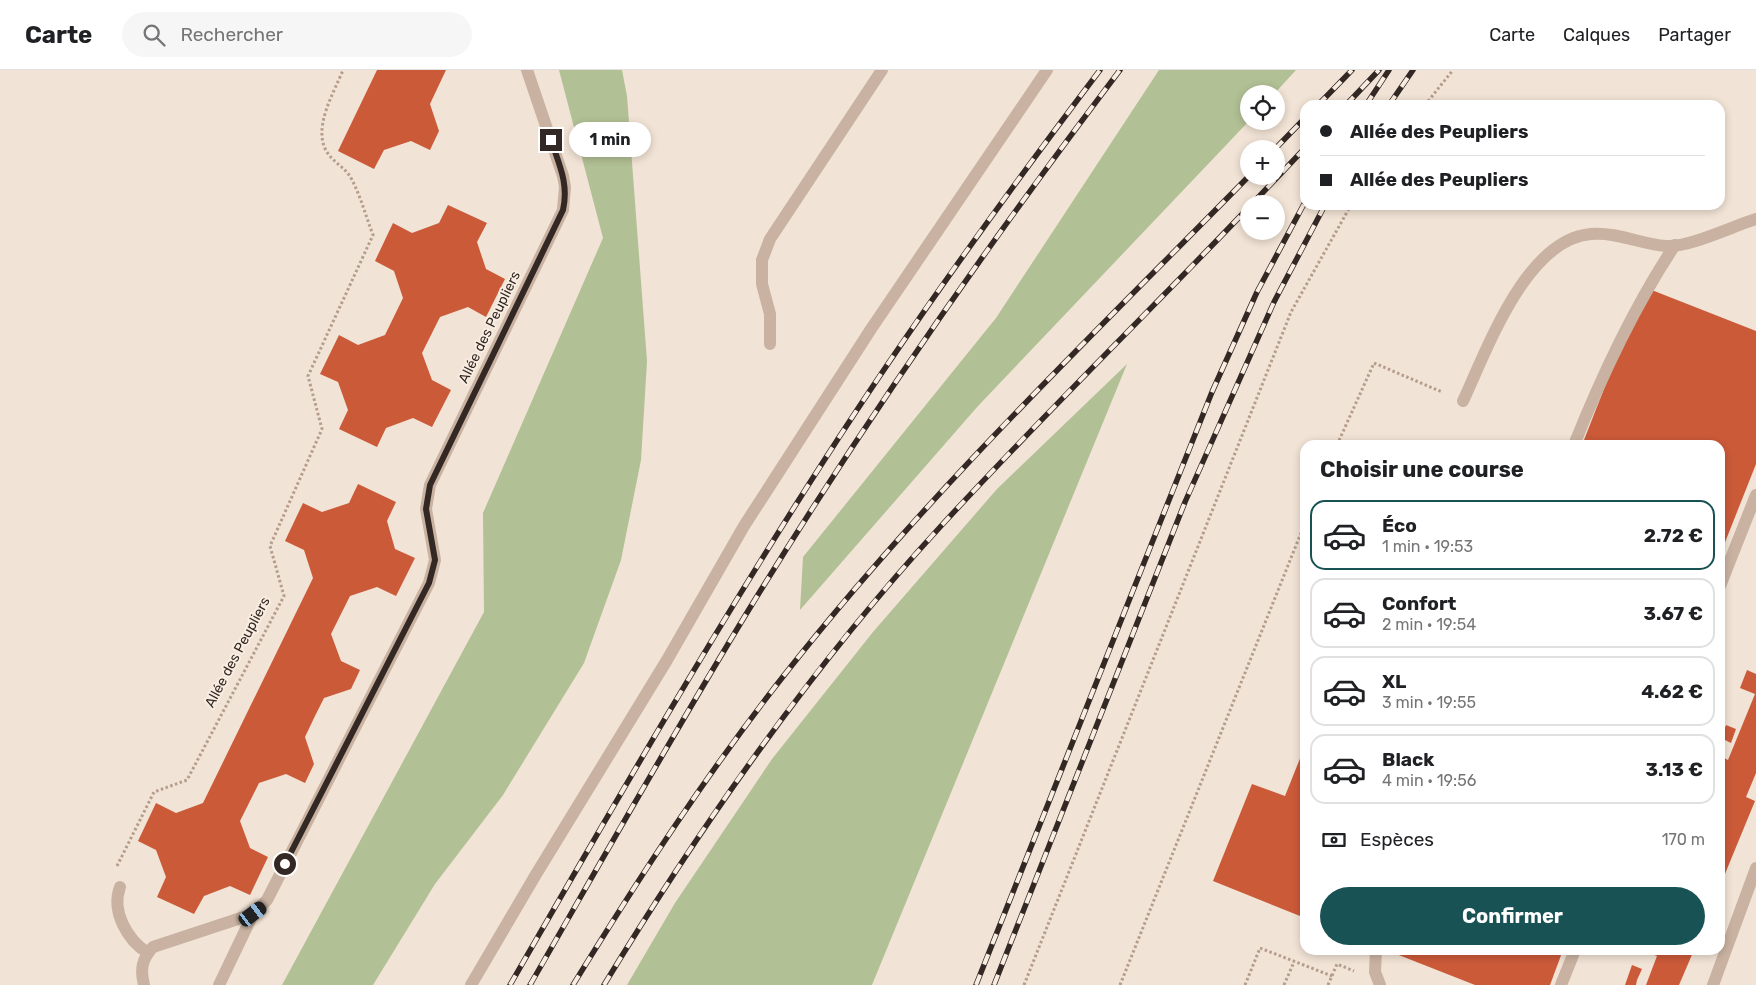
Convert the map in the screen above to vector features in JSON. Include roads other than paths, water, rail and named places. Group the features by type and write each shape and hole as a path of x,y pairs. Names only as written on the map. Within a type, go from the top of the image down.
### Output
{"street":[{"name":"Allée des Peupliers","path":"219,985 253,914 267,900 429,583 435,560 426,509 430,485 563,210 564,176 527,70"},
{"path":"770,344 770,314 762,284 762,260 770,239 882,70"},
{"path":"471,985 667,660 744,526 871,329 1047,70"},
{"path":"1463,401 1506,311 1527,278 1543,258 1568,240 1589,234 1607,233 1667,246 1686,244 1756,219"},
{"path":"1576,440 1623,332 1650,282 1675,245"},
{"path":"1725,573 1756,495"},
{"path":"1725,952 1756,868"},
{"path":"120,887 117,901 126,931 132,942 148,953"},
{"path":"144,985 141,968 153,947 253,914"},
{"path":"1376,955 1375,972 1380,985"},
{"path":"1561,985 1573,955"},
{"path":"1713,985 1724,955"}],"railway":[{"path":"510,985 703,654 825,459 959,262 1100,70"},
{"path":"530,985 720,657 791,541 927,336 1022,202 1120,70"},
{"path":"1323,100 1352,70"},
{"path":"1351,100 1379,70"},
{"path":"1369,100 1389,70"},
{"path":"1392,100 1413,70"},
{"path":"1284,140 1300,123"},
{"path":"1261,195 1300,153"},
{"path":"573,985 703,785 759,707 842,604 954,478 1071,356 1240,185"},
{"path":"976,985 1212,392 1257,292 1301,210"},
{"path":"994,985 1185,502 1274,302 1322,210"},
{"path":"604,985 680,864 720,805 761,747 848,634 894,579 979,485 1240,216"}]}
